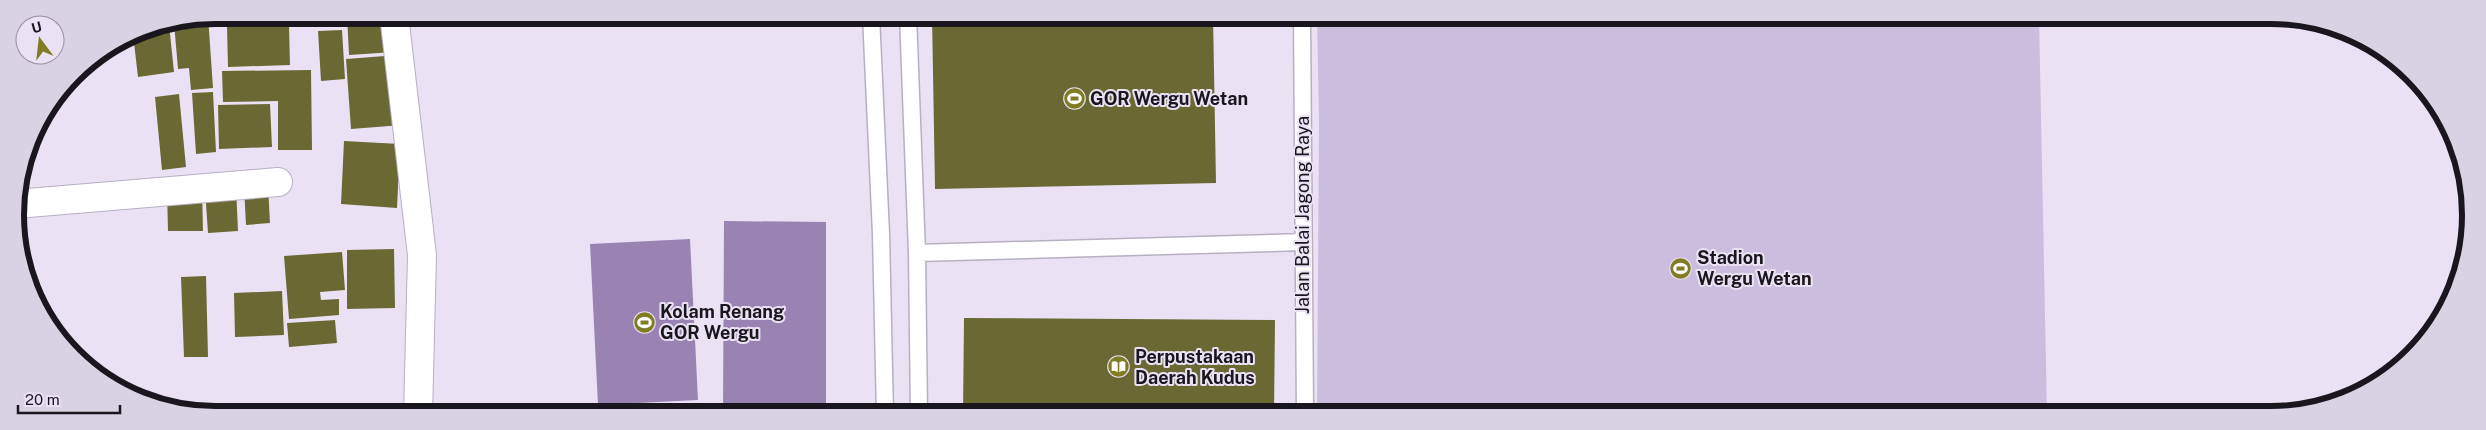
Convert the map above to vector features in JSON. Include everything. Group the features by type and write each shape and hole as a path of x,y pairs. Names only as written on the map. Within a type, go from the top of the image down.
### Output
{"street":[{"path":"395,24 422,254 418,406"},
{"path":"24,203 278,182"}],"lane":[{"path":"872,24 884,406"},
{"path":"908,24 917,253 919,406"},
{"name":"Jalan Balai Jagong Raya","path":"1302,24 1305,406"},
{"path":"917,253 1303,242"}],"shaded area":[{"name":"Stadion Wergu Wetan","path":"1317,24 2039,24 2047,406 1317,406 1319,122"},
{"path":"724,221 826,222 826,406 723,406"},
{"name":"Kolam Renang GOR Wergu","path":"690,239 698,400 598,405 590,244"}],"building":[{"path":"209,24 213,88 191,90 189,68 178,69 174,28"},
{"path":"347,24 392,24 394,52 349,55"},
{"name":"GOR Wergu Wetan","path":"932,24 1213,24 1216,183 935,189"},
{"path":"289,25 290,65 228,67 227,27"},
{"path":"170,29 174,72 138,77 134,41"},
{"path":"342,30 345,79 321,81 318,31"},
{"path":"398,55 402,125 351,129 346,59"},
{"path":"311,70 312,150 278,150 278,101 223,102 222,71"},
{"path":"213,92 216,152 196,154 192,93"},
{"path":"179,94 186,167 162,170 155,97"},
{"path":"270,104 272,147 219,149 218,105"},
{"path":"344,141 400,144 397,208 341,204"},
{"path":"268,185 270,223 246,225 244,187"},
{"path":"236,187 238,231 208,233 205,189"},
{"path":"202,190 203,231 168,231 167,191"},
{"path":"394,249 395,308 347,309 347,250"},
{"path":"342,252 345,290 320,292 321,300 339,299 339,315 289,319 284,256"},
{"path":"206,276 208,357 184,357 181,277"},
{"path":"282,291 284,335 235,337 234,293"},
{"name":"Perpustakaan Daerah Kudus","path":"964,318 1275,320 1274,406 963,406"},
{"path":"335,320 337,343 289,347 287,323"}],"place":[{"name":"GOR Wergu Wetan","path":"1074,99"},
{"name":"Stadion Wergu Wetan","path":"1681,268"},
{"name":"Kolam Renang GOR Wergu","path":"644,322"},
{"name":"Perpustakaan Daerah Kudus","path":"1119,367"}]}
